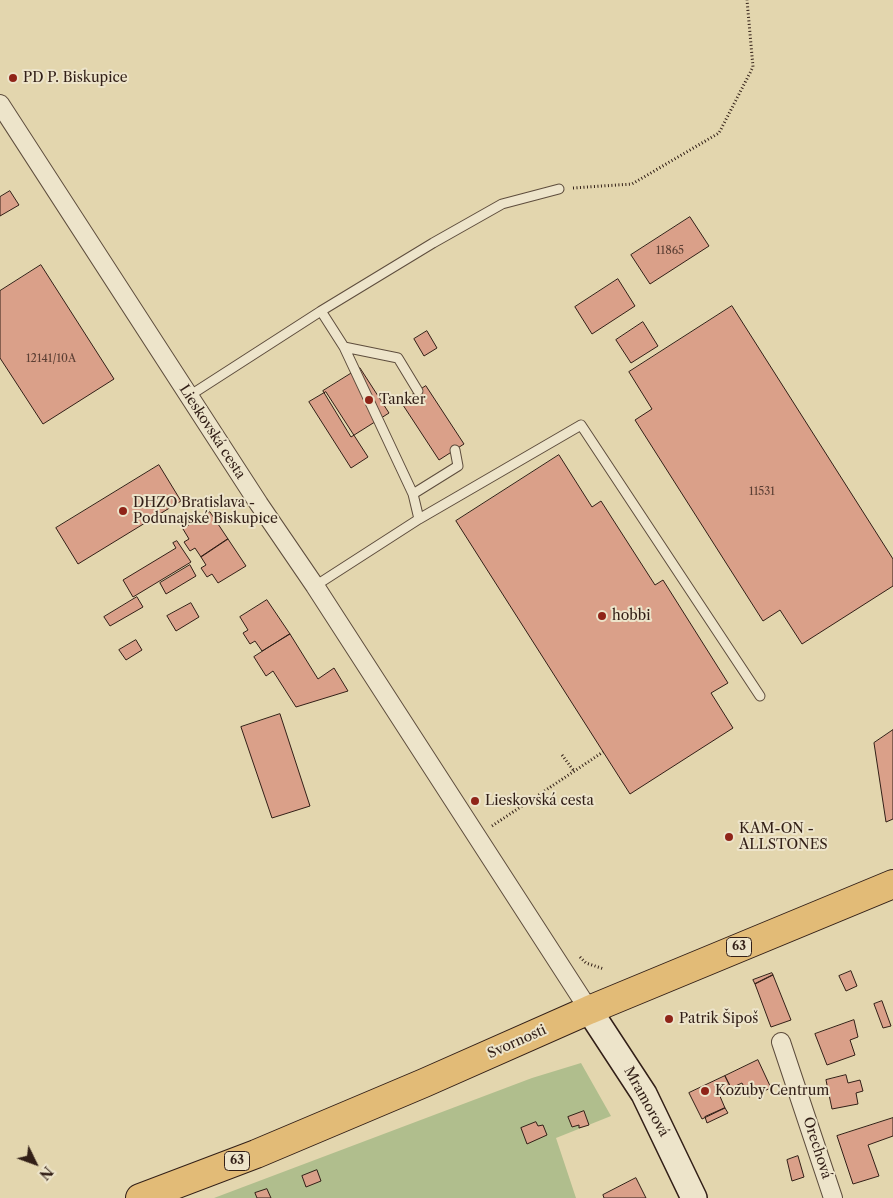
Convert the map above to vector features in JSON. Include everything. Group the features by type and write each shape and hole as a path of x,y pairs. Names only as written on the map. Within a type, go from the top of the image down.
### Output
{"main road":[{"name":"Svornosti","path":"140,1198 281,1143 424,1083 589,1010 893,884"}],"street":[{"name":"Lieskovská cesta","path":"0,104 589,1010"},
{"name":"Mramorová","path":"589,1010 644,1094 694,1198"},
{"name":"Orechová","path":"781,1042 833,1198"}],"lane":[{"path":"189,396 320,311 432,243 502,204 559,189"},
{"path":"320,311 344,347 413,494 419,519"},
{"path":"344,347 398,358 418,391"},
{"path":"315,586 419,519 581,425 760,696"},
{"path":"413,494 458,466 455,450"}],"path":[{"path":"559,189 632,184 719,133 753,67 747,0"},
{"path":"487,820 491,826 603,752"},
{"path":"562,755 574,771"}],"green space":[{"path":"581,1063 611,1116 556,1138 576,1198 214,1198 532,1078"}],"building":[{"path":"10,191 19,205 0,216 0,197"},
{"path":"690,217 709,246 650,284 631,255"},
{"path":"41,265 114,379 43,424 0,358 0,291"},
{"path":"618,279 635,306 592,334 575,307"},
{"path":"732,306 893,559 893,586 802,644 780,610 763,621 635,420 652,409 629,372"},
{"path":"643,322 658,346 631,363 616,340"},
{"path":"427,331 437,348 424,356 414,339"},
{"path":"360,368 389,413 351,437 323,391"},
{"path":"426,386 464,444 439,460 401,402"},
{"path":"326,392 368,457 351,468 309,402"},
{"name":"hobbi","path":"559,455 592,507 601,501 655,585 663,580 728,683 711,693 733,728 630,794 456,521"},
{"path":"159,465 181,501 78,564 56,528"},
{"path":"210,512 228,539 201,557 195,548 190,551 184,542 189,539 183,529"},
{"path":"228,539 246,566 218,583 212,574 207,577 201,568 206,565 201,557"},
{"path":"177,541 191,562 133,597 123,580 176,548 173,543"},
{"path":"190,565 196,576 166,594 160,583"},
{"path":"137,597 143,607 110,626 104,617"},
{"path":"267,600 290,634 262,651 255,641 250,644 243,633 248,630 240,617"},
{"path":"191,603 199,617 176,631 167,616"},
{"path":"290,634 318,679 334,668 348,691 296,707 273,671 266,676 254,657"},
{"path":"136,640 142,650 126,660 119,650"},
{"path":"280,714 310,806 272,818 241,727"},
{"path":"893,730 893,819 886,822 874,743"},
{"path":"851,971 857,986 846,991 839,976"},
{"path":"772,973 773,975 755,984 753,980"},
{"path":"773,975 791,1020 771,1027 755,984"},
{"path":"882,1001 891,1026 883,1028 874,1004"},
{"path":"854,1020 858,1037 850,1040 855,1055 827,1065 815,1034"},
{"path":"758,1060 771,1088 749,1097 742,1083 731,1088 725,1076"},
{"path":"846,1075 848,1083 860,1080 863,1091 856,1093 858,1104 832,1109 826,1080"},
{"path":"725,1076 731,1088 719,1094 725,1108 702,1119 689,1093"},
{"path":"725,1108 728,1113 707,1123 705,1117"},
{"path":"584,1111 589,1125 579,1128 579,1125 572,1127 568,1117"},
{"path":"893,1118 893,1136 868,1145 879,1176 853,1184 837,1136"},
{"path":"536,1122 538,1126 543,1125 547,1135 527,1144 521,1128"},
{"path":"798,1156 804,1177 792,1181 787,1160"},
{"path":"317,1170 321,1181 306,1187 302,1176"},
{"path":"636,1178 646,1198 604,1198 603,1195"},
{"path":"267,1189 271,1198 257,1198 255,1193"}],"place":[{"name":"PD P. Biskupice","path":"13,78"},
{"name":"Tanker","path":"369,400"},
{"name":"DHZO Bratislava - Podunajské Biskupice","path":"123,511"},
{"name":"hobbi","path":"602,616"},
{"name":"Lieskovská cesta","path":"475,801"},
{"name":"KAM-ON - ALLSTONES","path":"729,837"},
{"name":"Patrik Šipoš","path":"669,1019"},
{"name":"Kozuby Centrum","path":"705,1091"}]}
